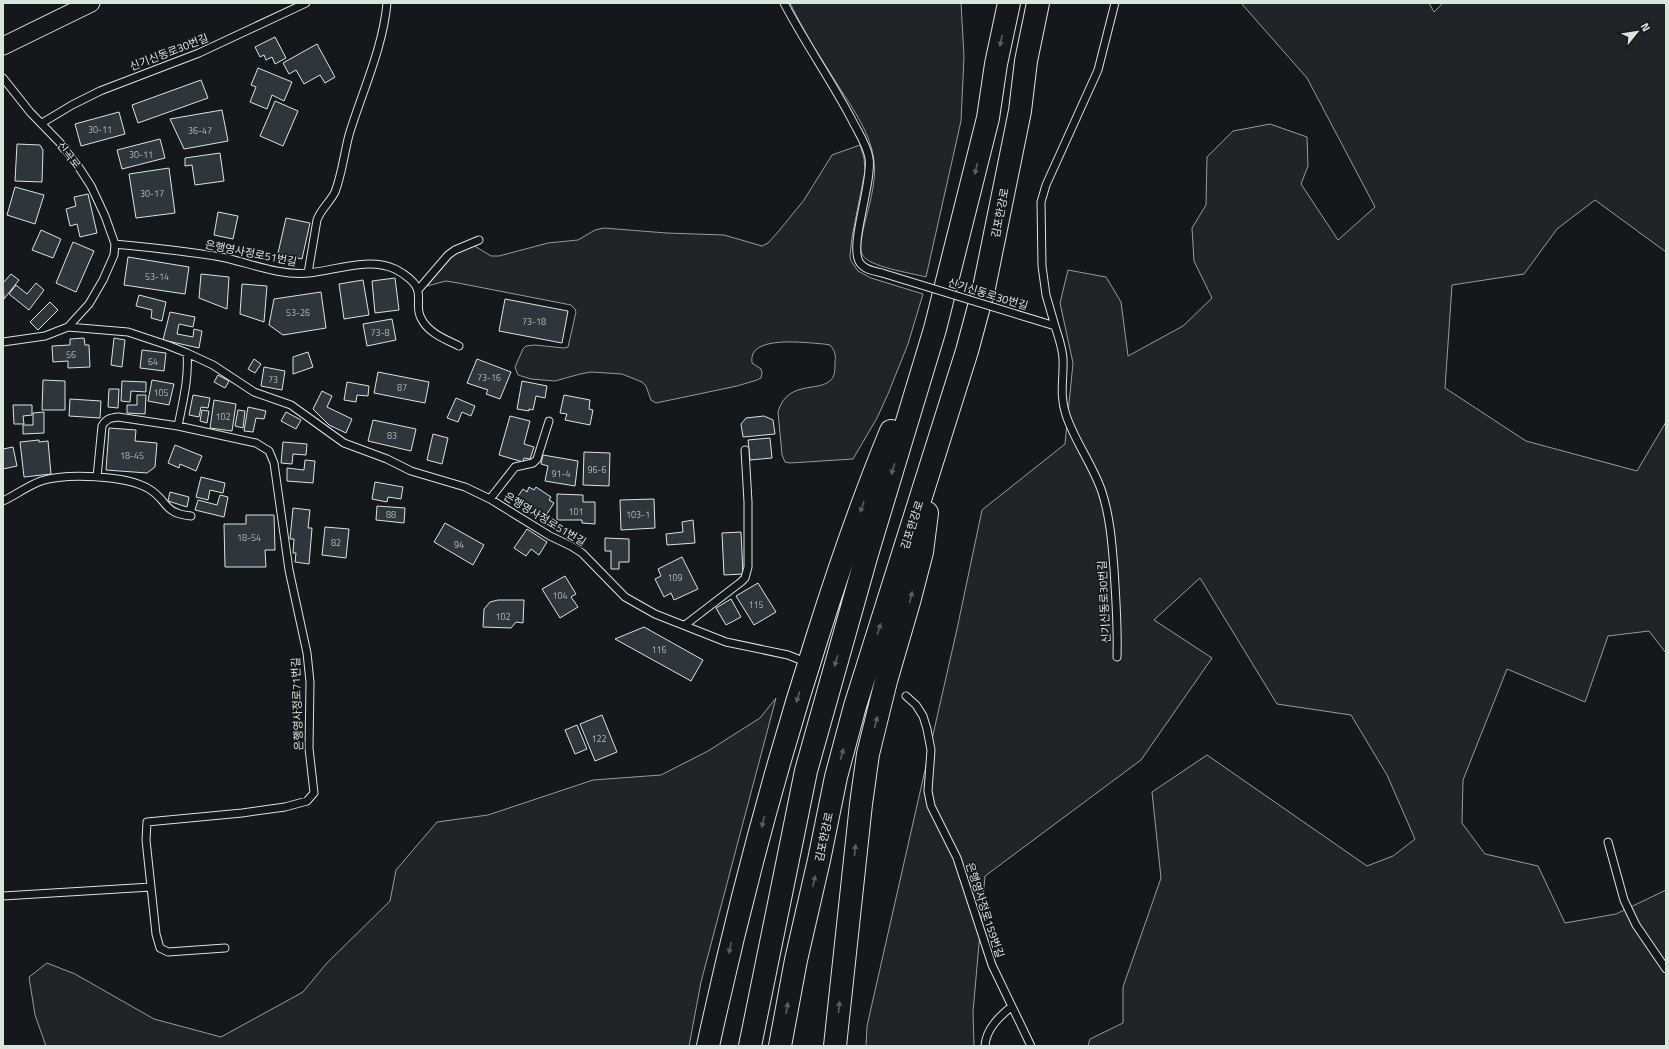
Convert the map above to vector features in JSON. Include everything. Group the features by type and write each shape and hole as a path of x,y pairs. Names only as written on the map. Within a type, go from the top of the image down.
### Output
{"highway":[{"path":"750,1046 808,764 867,554 935,329 988,118 996,64 1009,3"},
{"name":"김포한강로","path":"780,1046 796,960 836,777 855,706 934,458 967,351 984,288 1020,111 1026,61 1038,3"},
{"path":"708,1046 733,934 782,747 800,690 843,556 881,456 935,329"},
{"path":"835,1046 859,820 868,754 888,674 910,602 922,552 934,458"}],"street":[{"path":"3,46 90,3"}],"lane":[{"name":"신기신동로30번길","path":"42,123 72,104 100,91 199,53 306,3"},
{"path":"308,273 319,213 330,201 336,190 349,136 375,57 387,3"},
{"name":"신기신동로30번길","path":"784,3 842,102 867,149 870,171 857,241 857,259 861,265 866,268 1055,326 1061,344 1063,359 1062,392 1065,414 1096,475 1106,506 1113,556 1118,618 1117,657"},
{"path":"1055,326 1043,283 1040,202 1046,185 1098,70 1115,3"},
{"name":"신곡로","path":"3,78 30,112 63,146 91,186 105,216 115,244"},
{"path":"459,346 431,331 424,324 418,310 418,290 448,255 455,250 479,240"},
{"name":"은행영사정로51번길","path":"68,327 89,304 103,280 114,255 115,244 182,251 225,258 296,274 366,264 381,265 404,274 418,290"},
{"name":"은행영사정로51번길","path":"3,342 45,336 68,327 128,332 167,345 213,365 254,392 291,405 344,443 387,459 411,471 465,487 490,499 550,536 582,553 615,588 636,604 655,614 726,642 798,658"},
{"path":"178,426 187,382 187,353"},
{"name":"은행영사정로71번길","path":"97,477 102,426 105,420 110,418 178,426 256,443 264,447 271,456 278,490 289,570 307,653 310,682 309,748 314,793 307,801 284,807 242,814 147,822 146,840 156,934 160,948 168,952 225,948"},
{"name":"은행영사정로51번길","path":"490,499 513,469 518,465 533,464 537,459 549,421"},
{"path":"685,625 740,582 746,573 748,562 748,502 745,450"},
{"path":"3,501 25,487 42,481 80,477 97,477 124,480 141,484 152,491 168,509 178,515 191,516"},
{"name":"은행영사정로159번길","path":"906,696 916,705 923,716 927,729 931,750 928,791 932,806 957,858 992,964 1011,1007 1031,1046"},
{"path":"1608,842 1624,900 1636,925 1666,969"},
{"path":"3,896 151,887"},
{"path":"985,1046 990,1029 998,1018 1011,1007"}],"shaded area":[{"path":"790,3 961,3 964,57 961,121 926,277 872,263 862,254 861,239 872,196 875,169 872,151 861,122 813,46"},
{"path":"1241,3 1429,3 1434,12 1443,3 1666,3 1666,252 1595,200 1557,229 1524,274 1452,285 1445,388 1526,441 1637,471 1666,422 1666,653 1649,631 1608,636 1585,702 1507,669 1463,780 1462,823 1485,854 1538,866 1565,923 1616,914 1666,890 1666,1046 1088,1046 1090,1039 1123,1023 1123,987 1161,878 1152,792 1207,755 1367,866 1393,856 1415,839 1387,775 1351,715 1277,704 1200,578 1154,620 1212,658 1141,760 985,876 973,1012 974,1046 866,1046 867,1026 957,629 982,510 1065,444 1073,363 1060,303 1068,270 1106,277 1121,302 1128,356 1183,326 1212,298 1194,261 1192,228 1206,205 1207,157 1233,131 1270,124 1307,137 1308,166 1301,184 1338,240 1375,207 1307,78"},
{"path":"860,145 864,158 865,171 852,237 850,256 851,261 858,271 871,278 923,294 908,344 888,394 877,418 853,459 790,463 785,462 782,455 778,412 783,401 790,394 798,390 823,385 830,381 834,375 835,357 834,351 830,345 792,342 768,344 759,348 753,354 752,363 761,369 761,378 737,386 656,403 651,400 646,386 642,382 622,374 591,372 555,381 531,379 518,375 515,367 523,349 526,346 535,345 564,348 568,347 576,312 571,305 446,281 427,286 455,253 473,245 491,256 499,256 548,243 578,240 595,230 604,228 666,233 724,235 762,246 768,243 804,200 832,155"},
{"path":"776,698 701,982 689,1046 46,1046 35,1015 29,977 47,963 75,974 154,1019 221,1037 303,992 326,964 390,901 396,870 437,822 488,815 593,780 661,775 708,751 760,718"}],"building":[{"path":"275,37 286,58 275,64 272,57 266,60 264,55 260,57 255,47"},
{"path":"317,44 335,77 325,83 320,75 304,84 296,70 289,74 283,63"},
{"path":"258,68 292,82 284,101 272,95 267,109 250,102 256,87 251,85"},
{"path":"201,80 208,98 138,123 132,105"},
{"path":"275,101 298,111 283,146 260,136"},
{"path":"222,110 228,141 184,149 170,119"},
{"path":"119,112 125,134 81,146 75,124"},
{"path":"160,139 165,158 122,169 117,150"},
{"path":"17,144 40,145 43,150 42,182 15,181"},
{"path":"220,153 224,181 195,185 192,165 185,166 185,158"},
{"path":"169,168 175,213 136,218 129,174"},
{"path":"15,187 44,195 35,224 7,215"},
{"path":"88,194 97,233 80,237 77,224 70,226 66,209 76,206 74,197"},
{"path":"218,212 238,216 233,239 214,235"},
{"path":"286,218 310,223 302,259 278,253"},
{"path":"41,230 61,239 53,258 32,250"},
{"path":"73,242 94,251 76,292 56,283"},
{"path":"128,257 189,267 185,294 124,285"},
{"path":"11,274 19,280 4,299 3,283"},
{"path":"201,274 229,277 227,309 199,298"},
{"path":"395,278 399,310 375,313 372,281"},
{"path":"363,280 369,315 344,319 339,284"},
{"path":"36,283 44,290 29,310 9,294 16,285 27,294"},
{"path":"242,284 267,286 264,322 240,314"},
{"path":"321,292 326,328 283,335 269,325 274,299"},
{"path":"139,295 166,302 162,321 151,318 152,310 136,306"},
{"path":"505,299 568,311 562,343 499,331"},
{"path":"50,302 58,310 38,330 30,322"},
{"path":"170,312 195,317 193,327 179,324 177,334 193,337 194,329 202,331 199,348 163,340"},
{"path":"392,319 396,340 367,346 363,324"},
{"path":"84,338 85,345 89,345 90,367 68,368 68,361 53,362 52,346 70,345 70,339"},
{"path":"114,338 125,340 122,367 111,365"},
{"path":"142,350 166,353 164,371 140,368"},
{"path":"308,352 313,367 293,374 293,357"},
{"path":"254,359 261,364 255,373 248,369"},
{"path":"477,359 511,372 500,399 486,394 488,390 467,383"},
{"path":"264,367 285,371 282,390 261,386"},
{"path":"378,372 429,382 425,403 374,393"},
{"path":"218,375 229,381 225,388 214,382"},
{"path":"43,380 65,381 65,410 42,410"},
{"path":"152,380 174,384 169,405 148,401"},
{"path":"122,381 146,382 146,392 131,391 130,402 121,401"},
{"path":"522,381 547,386 545,398 536,396 533,410 529,409 529,411 517,409"},
{"path":"347,382 369,386 368,396 357,395 356,402 344,400"},
{"path":"109,389 119,389 118,408 108,407"},
{"path":"322,391 332,396 327,407 352,419 346,433 329,425 313,409"},
{"path":"137,395 146,395 145,414 127,413 127,405 137,405"},
{"path":"193,395 210,398 208,408 201,407 199,417 189,415"},
{"path":"564,395 590,400 589,409 593,410 590,425 565,420 567,414 560,413"},
{"path":"456,398 475,406 471,416 462,412 458,422 447,418"},
{"path":"70,399 101,401 100,418 69,416"},
{"path":"214,400 236,404 232,431 210,428"},
{"path":"13,405 32,405 32,415 23,416 24,424 14,424"},
{"path":"248,407 266,411 264,419 256,418 253,432 244,431"},
{"path":"202,410 209,411 207,423 200,421"},
{"path":"238,410 245,411 243,428 235,426"},
{"path":"44,412 44,433 23,434 23,425 33,425 33,413"},
{"path":"286,412 301,420 296,429 281,421"},
{"path":"510,416 530,421 524,444 534,447 530,459 524,458 523,462 499,455"},
{"path":"764,416 773,420 775,434 743,437 741,424 746,418"},
{"path":"373,420 416,429 411,451 368,441"},
{"path":"109,428 136,430 135,441 157,443 155,467 147,473 106,470"},
{"path":"433,434 448,438 442,464 427,460"},
{"path":"770,438 772,458 750,460 748,440"},
{"path":"39,440 39,442 48,441 51,474 24,477 20,442"},
{"path":"283,442 307,444 306,455 293,454 292,464 281,463"},
{"path":"175,445 202,456 196,471 180,464 179,468 168,463"},
{"path":"13,447 17,466 3,469 3,449"},
{"path":"584,452 610,453 609,486 583,485"},
{"path":"543,455 578,461 575,486 545,481 548,466 541,464"},
{"path":"305,460 315,461 313,483 287,481 287,468 304,470"},
{"path":"201,477 225,483 223,493 210,490 208,500 196,497"},
{"path":"375,482 403,487 401,499 388,497 387,502 372,499"},
{"path":"529,487 534,490 536,487 551,497 549,500 554,503 545,517 537,512 535,516 527,511 529,508 516,499 523,489 527,492"},
{"path":"170,492 189,497 187,507 168,501"},
{"path":"557,494 583,495 583,502 595,502 595,524 582,523 582,520 557,520"},
{"path":"220,495 228,497 224,517 195,510 198,500 217,505"},
{"path":"654,499 655,528 621,530 620,500"},
{"path":"377,506 405,508 404,523 376,520"},
{"path":"293,508 310,510 308,528 312,528 309,564 295,562 296,553 293,553 294,539 290,539"},
{"path":"246,515 274,515 275,550 265,550 266,567 225,567 224,524 246,524"},
{"path":"693,520 695,543 667,545 666,534 683,532 682,522"},
{"path":"445,523 484,545 473,565 434,542"},
{"path":"325,527 349,529 346,558 322,555"},
{"path":"527,529 547,542 539,555 531,549 526,556 514,548"},
{"path":"741,532 743,574 724,575 722,533"},
{"path":"605,538 629,539 629,562 619,562 619,569 611,569 611,551 605,551"},
{"path":"682,557 698,589 674,600 671,593 664,597 655,579 661,576 658,569"},
{"path":"565,576 576,594 571,597 578,607 560,618 542,589"},
{"path":"758,583 776,612 754,625 736,596"},
{"path":"731,599 741,617 726,625 716,608"},
{"path":"498,600 524,600 523,623 516,622 511,628 483,627 484,609 490,602"},
{"path":"644,627 703,660 691,681 615,639"},
{"path":"602,715 617,752 595,761 580,724"},
{"path":"577,725 587,749 575,754 565,730"}]}
